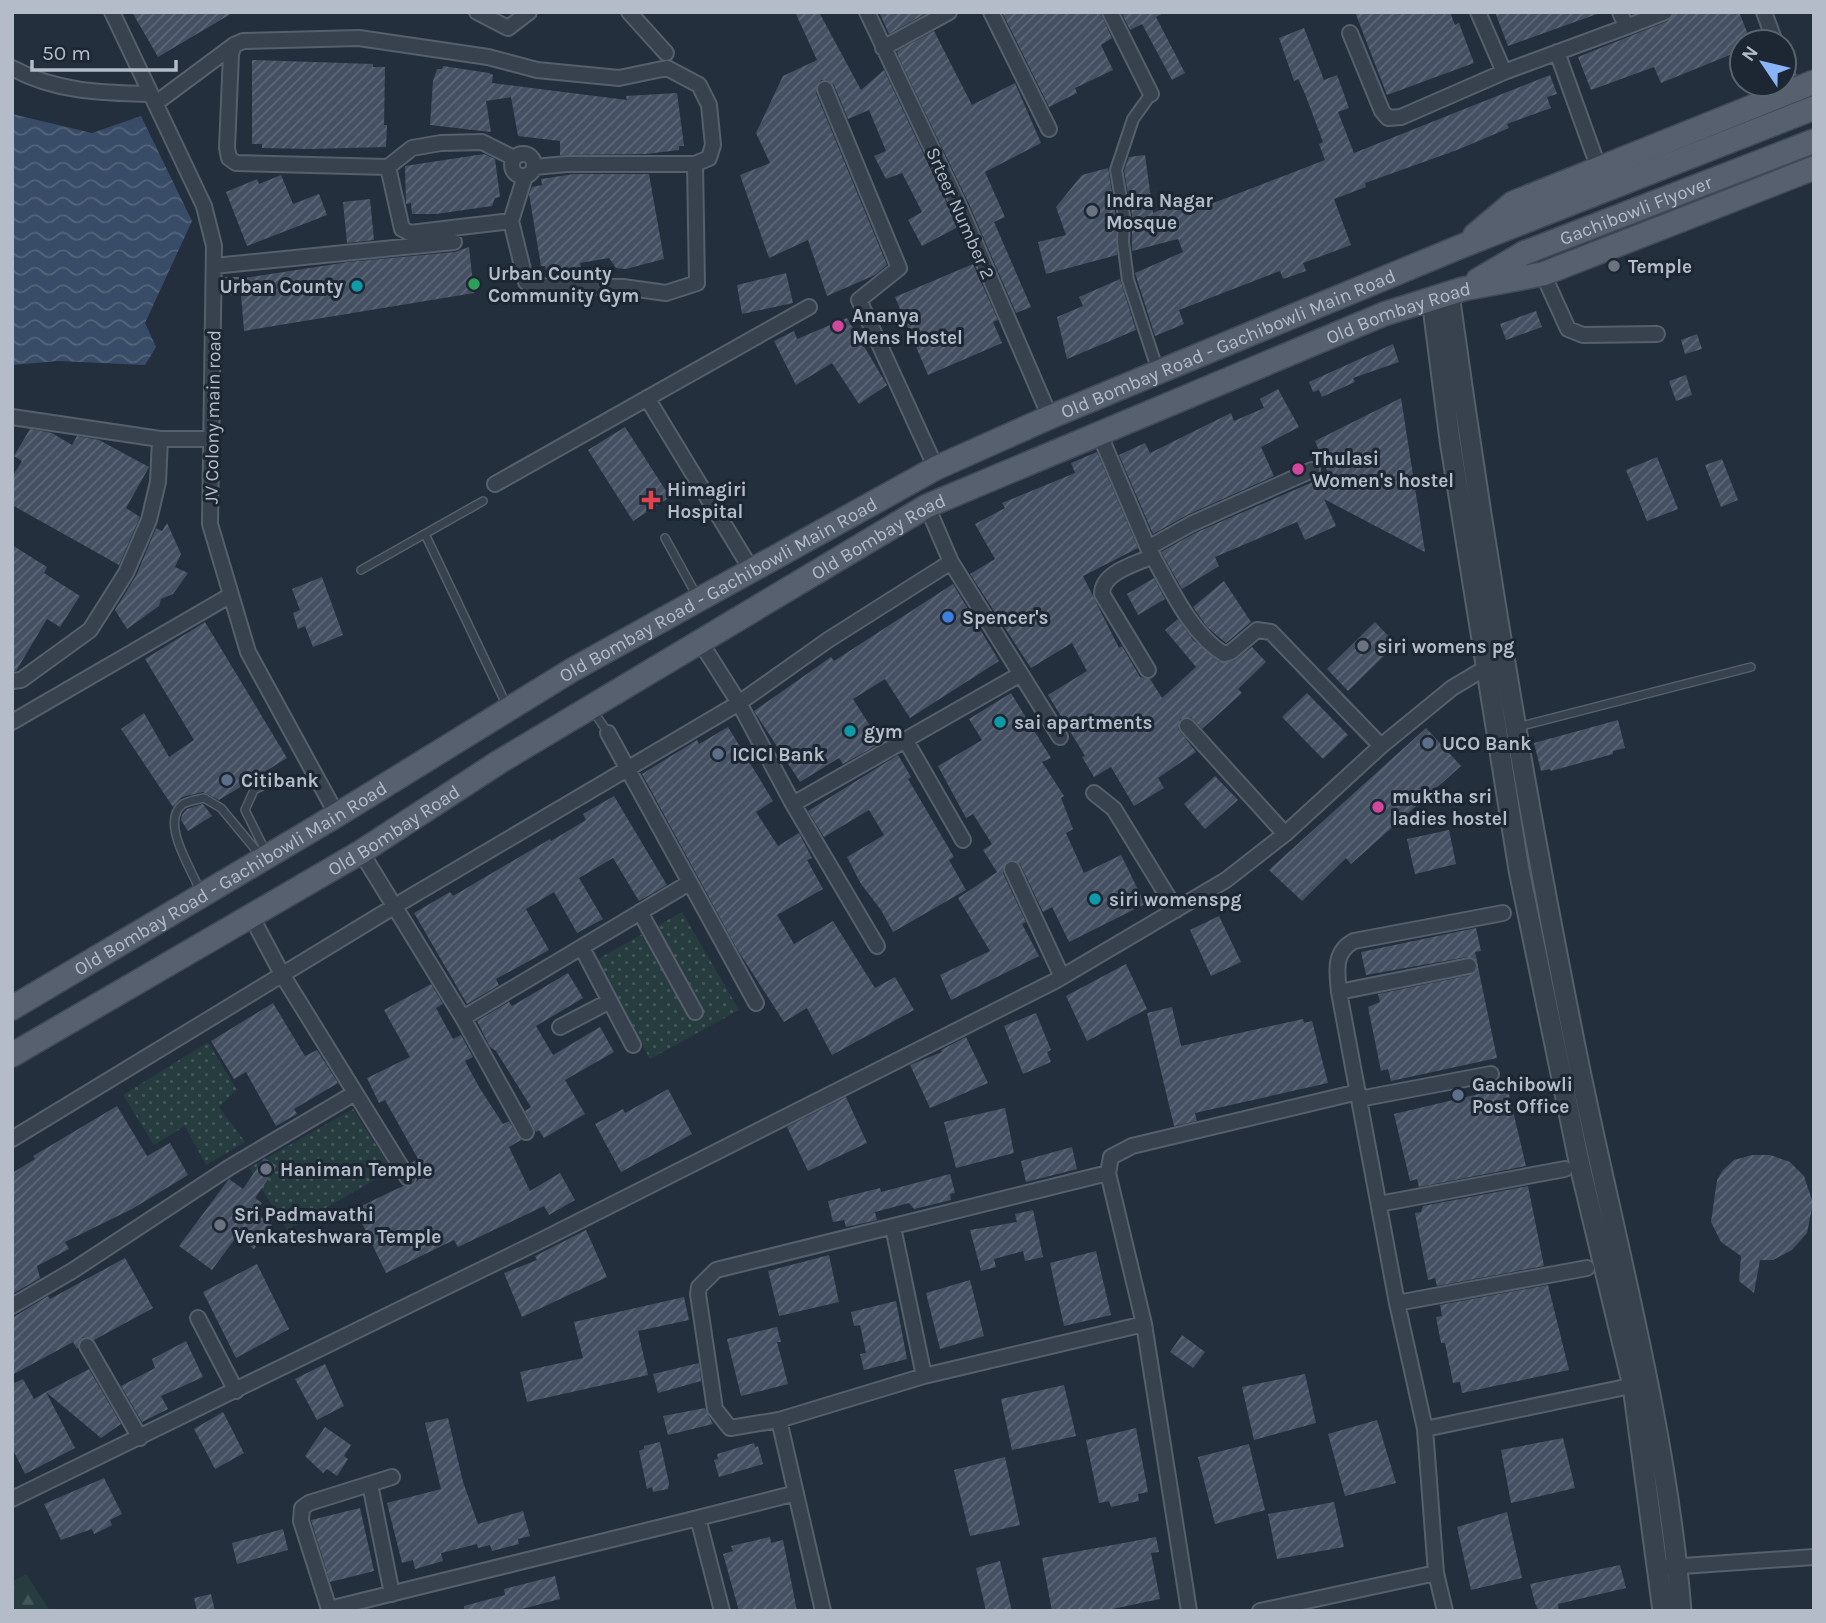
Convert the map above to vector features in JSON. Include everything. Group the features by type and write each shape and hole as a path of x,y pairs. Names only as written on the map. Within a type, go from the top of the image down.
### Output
{"main road":[{"path":"1462,246 1513,203 1765,98"},
{"name":"Gachibowli Flyover","path":"1462,246 1814,108"},
{"name":"Gachibowli Flyover","path":"1448,294 1524,253 1814,141"},
{"name":"Old Bombay Road","path":"12,1055 250,914 361,852 499,762 592,709 927,506 1384,314 1448,294 1543,274 1814,168"},
{"name":"Old Bombay Road - Gachibowli Main Road","path":"12,1008 337,815 509,709 751,569 936,468 1050,416 1462,246"}],"street":[{"name":"JV Colony main road","path":"112,12 204,206 214,246 210,524 248,652 337,815"},
{"path":"477,12 508,28 529,12"},
{"path":"629,12 666,53"},
{"name":"Srteer Number 2","path":"867,12 960,208 1050,416"},
{"path":"883,48 948,12"},
{"path":"990,12 1049,129"},
{"path":"1110,12 1151,94 1133,119 1116,170 1124,216 1123,242 1128,280 1158,371"},
{"path":"1478,12 1504,72"},
{"path":"1620,12 1626,27"},
{"path":"1350,33 1382,111 1388,118 1401,117 1504,72 1665,12"},
{"path":"12,68 36,81 92,93 153,98 243,41 359,38 488,57 537,70 619,78 667,68 699,85 709,105 713,145 709,158 695,164 567,164 530,171"},
{"path":"234,45 231,54 227,148 229,158 236,163 388,167 412,148 441,143 482,142 514,158 521,154 528,156 530,171 511,221 526,282 531,286 623,288 666,293 697,283 695,164"},
{"path":"1557,51 1598,169"},
{"path":"825,89 899,268 859,300 936,468"},
{"path":"388,167 402,229 410,233 511,221"},
{"path":"214,266 454,242"},
{"path":"1543,274 1568,329 1583,335 1657,334"},
{"path":"215,286 239,286"},
{"path":"1448,294 1444,322 1452,388 1495,663 1519,870 1580,1166 1640,1384"},
{"path":"495,484 809,307"},
{"path":"647,398 751,569"},
{"path":"13,419 160,439 212,439"},
{"path":"1099,433 1151,552 1193,623 1216,650 1224,654 1231,652 1256,630 1270,632 1381,746"},
{"path":"12,681 21,680 90,630 126,573 149,520 158,482 160,439"},
{"path":"1148,670 1102,594 1102,585 1108,578 1191,524 1312,470"},
{"path":"927,506 951,562 1060,737"},
{"path":"12,1139 395,906 739,703 828,640 951,562"},
{"path":"12,722 231,595"},
{"path":"701,643 739,703 793,804 877,946"},
{"path":"1495,663 1514,729 1640,1384 1668,1567 1681,1611"},
{"path":"12,1499 236,1391 1062,977 1226,880 1285,834 1381,746 1452,688 1495,663"},
{"path":"793,804 1019,675"},
{"path":"1187,726 1285,834"},
{"path":"608,733 626,771 756,1003"},
{"path":"906,741 963,840"},
{"path":"1094,793 1114,809 1176,911"},
{"path":"361,852 463,1018 526,1132"},
{"path":"1012,869 1062,977"},
{"path":"463,1018 689,883"},
{"path":"640,912 695,1012"},
{"path":"1445,1611 1436,1573 1425,1429 1397,1304 1339,992 1336,961 1347,945 1354,941 1503,913"},
{"path":"250,914 283,976 408,1178"},
{"path":"582,948 633,1045"},
{"path":"1339,992 1469,966"},
{"path":"560,1027 610,1001"},
{"path":"1189,1611 1144,1324 1108,1173 1111,1157 1132,1146 1358,1096 1491,1074"},
{"path":"12,1306 72,1271 230,1167 355,1093"},
{"path":"1378,1204 1565,1169"},
{"path":"1108,1173 716,1270 699,1287 698,1294 715,1409 730,1428 779,1420 924,1376 1144,1324"},
{"path":"892,1227 924,1376"},
{"path":"1397,1304 1587,1268"},
{"path":"198,1318 236,1391"},
{"path":"87,1346 140,1438"},
{"path":"1425,1429 1640,1384"},
{"path":"779,1420 822,1611"},
{"path":"392,1477 309,1503 302,1508 301,1521 326,1610 796,1493"},
{"path":"370,1484 392,1594"},
{"path":"698,1518 722,1611"},
{"path":"1668,1567 1814,1558"},
{"path":"1663,1611 1668,1567"},
{"path":"1260,1611 1436,1573"}],"lane":[{"path":"360,570 483,502"},
{"path":"425,534 509,709"},
{"path":"665,538 698,599"},
{"path":"1514,729 1751,667"},
{"path":"592,709 608,733"},
{"path":"266,857 245,810 254,790 275,779"},
{"path":"201,894 175,836 174,818 183,804 204,797 221,808 266,857"}],"green space":[{"path":"682,912 739,1010 650,1059 596,960"},
{"path":"208,1042 237,1090 219,1107 245,1142 206,1165 185,1126 154,1145 123,1095"},
{"path":"353,1109 392,1170 287,1230 249,1168"},
{"path":"26,1574 50,1611 12,1611 12,1582"}],"water":[{"path":"12,114 92,133 141,116 192,221 145,323 156,347 145,365 58,361 12,365"}],"building":[{"path":"132,12 234,12 158,57"},
{"path":"795,12 819,12 861,90 884,70 958,227 922,246 908,220 922,212 902,173 886,179 874,156 886,151 869,110 848,119 834,85 827,80 821,80 816,93 887,265 875,275 827,296 808,240 769,258 740,175 770,163 756,133 783,76 817,60"},
{"path":"879,12 924,12 925,14 889,34"},
{"path":"1002,12 1100,12 1112,38 1101,45 1113,70 1075,88 1077,93 1049,107"},
{"path":"1121,12 1165,12 1156,17 1185,73 1172,80 1142,24 1130,30"},
{"path":"1355,12 1450,12 1455,25 1459,23 1474,63 1387,95"},
{"path":"1495,12 1597,12 1597,14 1508,46"},
{"path":"1674,12 1739,12 1745,28 1728,28 1728,56 1661,83 1654,67 1591,90 1578,57 1668,21"},
{"path":"1304,28 1324,80 1337,75 1349,108 1338,112 1354,153 1550,75 1557,94 1547,97 1551,108 1507,124 1509,128 1365,183 1366,187 1334,199 1351,245 1303,263 1306,271 1283,279 1280,271 1179,310 1184,324 1155,336 1135,273 1183,252 1178,239 1132,251 1132,215 1124,171 1129,157 1145,155 1153,213 1189,197 1195,210 1325,160 1319,144 1323,142 1305,94 1298,79 1294,81 1279,38"},
{"path":"934,31 972,105 1015,83 1041,143 985,172 1005,217 994,222 1031,307 1016,313 969,204 898,56 897,51"},
{"path":"252,60 373,64 373,67 385,67 386,147 262,148 262,144 252,144"},
{"path":"443,66 489,73 493,75 492,83 627,100 626,96 677,93 684,146 679,146 679,150 646,154 560,155 560,141 518,136 511,97 486,101 491,132 430,125 433,81 437,69 442,69"},
{"path":"484,154 495,159 500,197 495,198 492,206 436,214 412,214 411,203 406,204 405,166"},
{"path":"1108,168 1116,217 1117,255 1046,274 1038,242 1066,235 1056,207 1082,175"},
{"path":"574,174 649,174 664,259 626,269 616,268 609,258 580,263 581,267 556,272 555,268 546,270 545,266 541,266 529,194 532,187 542,185 541,179"},
{"path":"281,175 293,204 319,194 327,215 247,246 226,192 257,179 259,184"},
{"path":"370,199 374,240 347,243 343,202"},
{"name":"Urban County","path":"469,247 474,293 244,331 241,295 249,287 244,278 349,262 455,252"},
{"path":"973,264 998,320 993,322 1002,343 928,375 895,297"},
{"path":"786,273 793,303 742,314 737,285"},
{"path":"1120,279 1136,330 1067,359 1057,317 1083,306 1079,297"},
{"path":"1536,311 1542,327 1506,340 1500,324"},
{"path":"847,318 887,385 859,404 832,363 796,385 774,341 794,331 797,339"},
{"path":"1697,334 1702,349 1685,354 1681,340"},
{"path":"1393,344 1399,362 1353,378 1355,382 1322,397 1319,390 1313,392 1309,382"},
{"path":"1686,375 1692,395 1676,401 1669,381"},
{"path":"1278,389 1299,427 1261,447 1274,476 1187,515 1153,534 1119,455 1145,443 1150,453 1231,413 1234,421 1264,408 1260,399"},
{"path":"1401,398 1425,552 1324,499 1336,526 1305,540 1297,522 1215,557 1219,566 1182,589 1161,552 1195,533 1329,475 1315,441"},
{"path":"625,427 670,497 633,521 588,450"},
{"path":"30,429 52,433 72,445 77,436 99,440 149,467 126,508 140,517 119,565 12,505 12,477 22,461 14,456"},
{"path":"1097,452 1138,548 1083,576 1119,648 1122,646 1140,677 1150,679 1162,698 1196,667 1165,630 1178,619 1193,640 1219,662 1234,661 1252,647 1266,662 1238,689 1242,693 1202,729 1191,717 1180,719 1178,729 1196,752 1158,778 1164,788 1134,806 1111,767 1094,777 1082,757 1085,756 1048,695 1087,671 1072,643 1031,668 970,574 995,559 975,524 1005,508 1002,503 1075,473 1071,463"},
{"path":"1657,457 1678,509 1647,521 1626,470"},
{"path":"1722,459 1738,500 1721,507 1705,465"},
{"path":"167,523 181,554 175,567 188,573 173,594 161,599 159,606 127,629 115,610 136,576 156,528 162,531"},
{"path":"12,545 47,567 44,573 80,596 60,627 47,619 16,671 12,671"},
{"path":"322,577 343,635 313,647 305,626 298,629 293,613 300,610 292,589"},
{"path":"1154,578 1165,599 1138,615 1127,594"},
{"path":"1224,581 1251,622 1226,643 1207,627 1193,607"},
{"path":"953,584 999,661 910,718 885,679 853,699 881,743 843,764 839,758 800,782 754,711 831,657 834,661"},
{"path":"205,622 287,758 219,800 203,792 182,797 173,807 121,729 144,713 169,757 194,740 145,659"},
{"path":"1375,622 1396,644 1348,691 1327,669"},
{"path":"1011,693 1051,758 1042,762 1064,796 1061,798 1073,829 1066,833 1084,873 1121,855 1145,904 1069,942 1052,907 1043,912 1020,864 1014,860 1007,861 1003,873 1026,922 1022,924 1039,956 951,1000 940,975 990,951 958,898 997,872 983,850 992,844 973,814 966,818 938,766 982,740 969,719"},
{"path":"1307,693 1348,735 1323,759 1282,717"},
{"path":"1618,720 1625,748 1613,751 1613,754 1551,771 1541,771 1534,743"},
{"path":"728,727 773,801 756,812 778,846 799,833 812,858 807,860 823,889 777,915 794,944 833,921 875,988 895,977 914,1010 832,1055 807,1008 784,1022 737,949 642,774 697,740 699,744"},
{"path":"1426,728 1461,766 1351,864 1346,858 1302,901 1269,870"},
{"path":"898,755 911,777 908,779 954,857 949,860 966,890 893,932 881,910 861,884 847,857 884,835 869,810 824,837 808,811"},
{"path":"1215,776 1238,800 1205,829 1184,804"},
{"path":"614,796 667,885 639,901 613,858 579,878 603,919 577,933 554,892 526,909 549,950 496,979 499,985 467,1004 414,913 450,892 453,896 550,839 551,841 586,820 583,814"},
{"path":"203,804 212,816 188,831 181,820 182,815 187,809"},
{"path":"1449,830 1456,864 1415,874 1407,839"},
{"path":"1219,916 1241,962 1211,976 1190,930"},
{"path":"1476,928 1481,951 1475,952 1477,961 1467,957 1366,975 1361,952"},
{"path":"1126,964 1147,1009 1087,1041 1066,996"},
{"path":"1478,967 1497,1058 1391,1081 1388,1069 1381,1071 1368,1007 1380,1002 1378,994 1471,975"},
{"path":"568,973 583,998 536,1026 553,1055 600,1027 614,1052 565,1080 585,1114 544,1138 539,1130 536,1132 525,1111 531,1107 496,1051 490,1047 477,1021 509,1002 512,1006"},
{"path":"431,984 443,1004 436,1008 453,1039 461,1035 473,1057 465,1061 479,1087 503,1124 509,1121 521,1140 509,1147 530,1191 560,1173 575,1200 549,1215 544,1206 458,1247 454,1240 386,1273 355,1209 403,1186 412,1186 420,1178 411,1163 418,1159 385,1100 379,1103 367,1078 410,1057 384,1010"},
{"path":"273,1003 305,1056 317,1050 338,1083 294,1109 297,1114 276,1126 246,1072 234,1079 211,1041"},
{"path":"1172,1007 1181,1046 1303,1019 1304,1023 1312,1021 1328,1083 1195,1113 1197,1121 1174,1126 1147,1013"},
{"path":"1036,1013 1051,1050 1047,1052 1051,1062 1023,1074 1004,1026"},
{"path":"966,1037 988,1083 930,1108 910,1065 942,1052 941,1050"},
{"path":"668,1089 692,1134 621,1172 595,1124 623,1109 625,1113"},
{"path":"1500,1089 1501,1092 1508,1090 1526,1166 1419,1187 1417,1179 1410,1181 1394,1114"},
{"path":"846,1097 867,1143 808,1171 787,1127"},
{"path":"117,1106 147,1156 170,1143 188,1175 132,1209 65,1242 69,1249 37,1266 40,1278 14,1293 12,1173 35,1159 33,1156"},
{"path":"1005,1108 1014,1153 956,1168 944,1122"},
{"path":"1072,1147 1077,1169 1026,1182 1021,1161"},
{"path":"1752,1155 1770,1155 1790,1162 1804,1176 1813,1203 1807,1233 1792,1250 1773,1260 1760,1260 1754,1293 1739,1281 1741,1256 1721,1242 1711,1222 1717,1180 1723,1170 1734,1160"},
{"name":"Sri Padmavathi Venkateshwara Temple","path":"264,1158 277,1166 255,1198 262,1203 255,1213 272,1225 254,1249 237,1236 212,1270 179,1246 229,1179 243,1189"},
{"path":"950,1174 955,1193 950,1194 951,1200 914,1209 909,1203 875,1212 877,1220 846,1227 844,1220 833,1222 828,1201 880,1188 881,1192"},
{"path":"1528,1186 1544,1266 1437,1286 1435,1278 1428,1280 1415,1213 1421,1212 1423,1206"},
{"path":"1033,1210 1043,1257 1025,1261 1023,1251 994,1259 996,1267 981,1271 970,1230 1017,1222 1015,1214"},
{"path":"586,1230 607,1277 522,1317 504,1273 537,1260 535,1256"},
{"path":"1096,1251 1111,1315 1064,1326 1050,1263"},
{"path":"829,1255 839,1302 779,1316 768,1271"},
{"path":"125,1258 153,1308 94,1340 83,1337 77,1349 73,1342 12,1375 12,1318 48,1296 50,1299"},
{"path":"257,1264 289,1329 236,1358 203,1292"},
{"path":"970,1280 984,1336 940,1349 926,1293"},
{"path":"1548,1285 1569,1370 1462,1393 1460,1382 1453,1383 1445,1343 1441,1343 1436,1317 1442,1316 1440,1305"},
{"path":"684,1297 689,1320 638,1331 648,1375 527,1402 520,1372 583,1358 574,1322"},
{"path":"896,1301 907,1359 864,1370 860,1354 866,1353 860,1325 854,1326 851,1312"},
{"path":"777,1327 781,1342 777,1342 788,1384 741,1396 727,1339"},
{"path":"1182,1335 1205,1352 1193,1368 1170,1352"},
{"path":"186,1341 203,1377 161,1396 168,1409 142,1422 121,1386 155,1368 152,1359"},
{"path":"699,1363 701,1381 658,1393 653,1374"},
{"path":"325,1364 344,1406 317,1420 295,1379"},
{"path":"89,1369 121,1424 101,1438 46,1392"},
{"path":"1305,1374 1316,1423 1254,1440 1242,1387"},
{"path":"23,1379 34,1399 46,1392 75,1448 25,1474 12,1448 12,1384"},
{"path":"1064,1385 1076,1436 1012,1450 1001,1399"},
{"path":"705,1408 713,1424 668,1435 663,1416"},
{"path":"223,1412 244,1453 215,1469 194,1429"},
{"path":"448,1418 463,1482 478,1524 523,1511 530,1536 518,1539 519,1544 492,1551 490,1545 478,1548 477,1544 441,1553 443,1561 415,1569 413,1560 402,1563 387,1503 441,1489 425,1423"},
{"path":"1377,1420 1396,1483 1345,1496 1328,1434"},
{"path":"325,1427 351,1445 344,1456 348,1459 337,1476 327,1469 323,1473 305,1456"},
{"path":"1136,1428 1148,1492 1138,1494 1139,1501 1111,1507 1109,1501 1099,1503 1086,1440"},
{"path":"1563,1438 1575,1488 1511,1503 1501,1450"},
{"path":"660,1442 669,1483 668,1489 653,1492 652,1487 647,1489 639,1451 644,1449 644,1446"},
{"path":"754,1443 755,1447 758,1446 763,1464 719,1477 714,1460 718,1459 717,1454"},
{"path":"1249,1444 1265,1510 1215,1524 1198,1457"},
{"path":"1005,1457 1020,1525 970,1536 954,1470"},
{"path":"104,1478 122,1514 110,1520 112,1525 94,1534 92,1529 61,1540 44,1504"},
{"path":"1334,1502 1344,1547 1277,1559 1268,1514"},
{"path":"360,1508 374,1571 330,1582 311,1520"},
{"path":"1507,1512 1522,1578 1471,1590 1457,1527"},
{"path":"283,1529 288,1550 237,1564 232,1543"},
{"path":"770,1537 771,1543 783,1540 797,1611 739,1611 723,1554 733,1551 731,1546"},
{"path":"1156,1537 1159,1552 1151,1553 1160,1599 1103,1611 1052,1611 1042,1558"},
{"path":"1000,1561 1012,1611 986,1611 976,1568"},
{"path":"1620,1565 1626,1588 1558,1604 1559,1611 1539,1611 1530,1584"},
{"path":"555,1576 560,1599 514,1611 464,1611 464,1606 505,1595 504,1589"},
{"path":"211,1594 215,1611 197,1611 194,1598"}],"place":[{"name":"Indra Nagar Mosque","path":"1092,211"},
{"name":"Temple","path":"1614,266"},
{"name":"Urban County Community Gym","path":"474,284"},
{"name":"Urban County","path":"357,286"},
{"name":"Ananya Mens Hostel","path":"838,326"},
{"name":"Thulasi Women's hostel","path":"1298,469"},
{"name":"Himagiri Hospital","path":"651,500"},
{"name":"Spencer's","path":"948,617"},
{"name":"siri womens pg","path":"1363,646"},
{"name":"sai apartments","path":"1000,722"},
{"name":"gym","path":"850,731"},
{"name":"UCO Bank","path":"1428,743"},
{"name":"ICICI Bank","path":"718,754"},
{"name":"Citibank","path":"227,780"},
{"name":"muktha sri ladies hostel","path":"1378,807"},
{"name":"siri womenspg","path":"1095,899"},
{"name":"Gachibowli Post Office","path":"1458,1095"},
{"name":"Haniman Temple","path":"266,1169"},
{"name":"Sri Padmavathi Venkateshwara Temple","path":"220,1225"}]}
